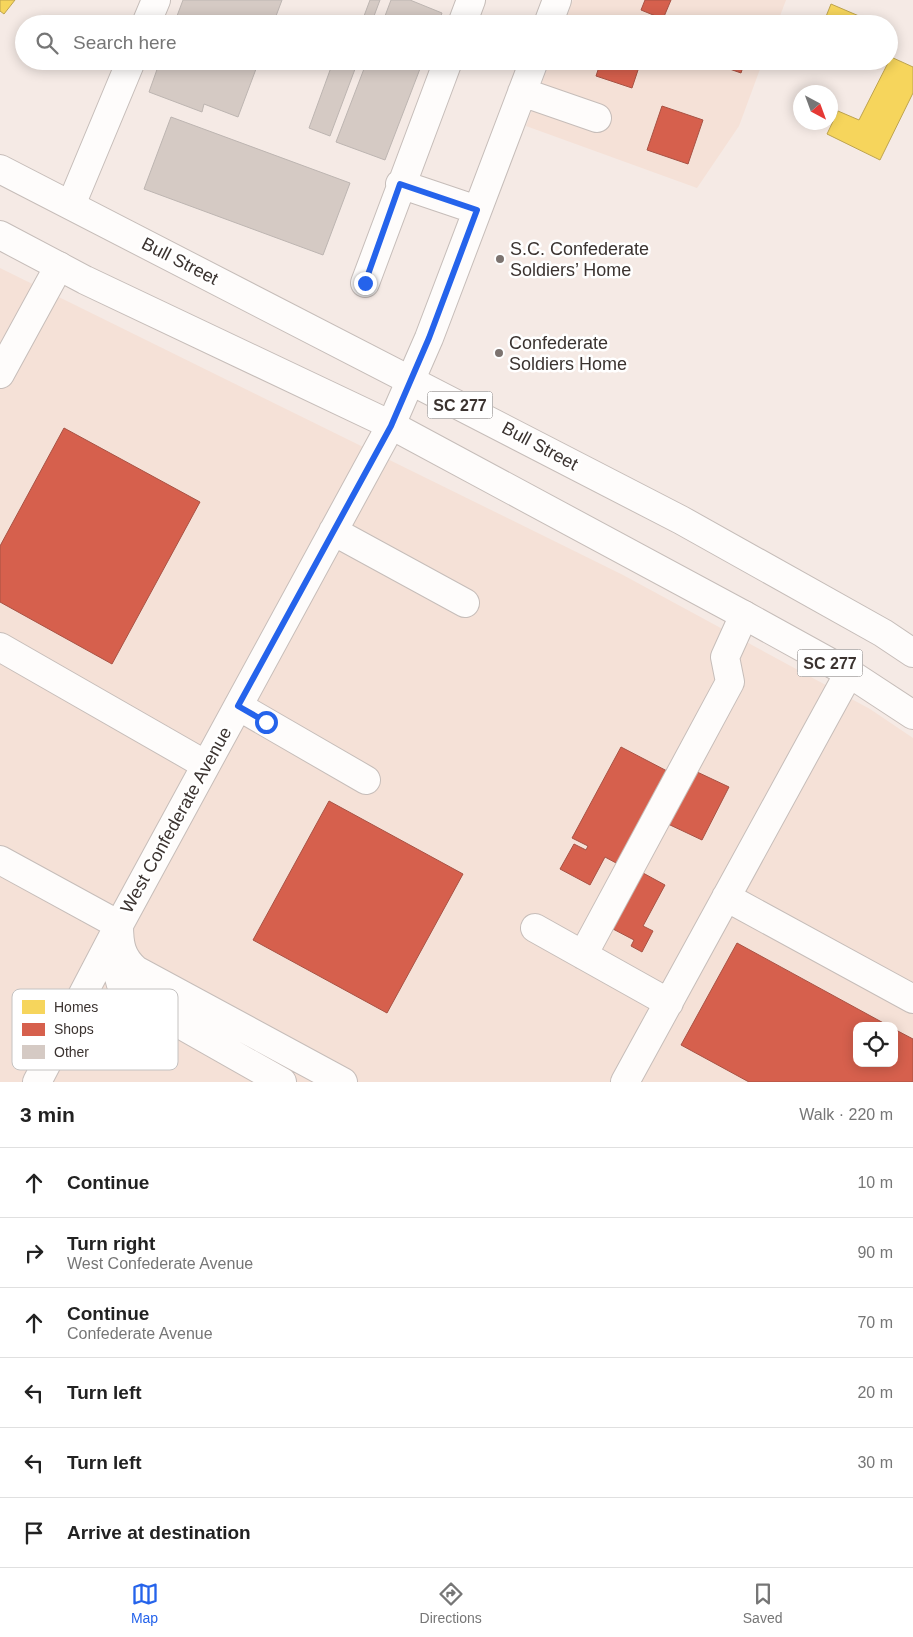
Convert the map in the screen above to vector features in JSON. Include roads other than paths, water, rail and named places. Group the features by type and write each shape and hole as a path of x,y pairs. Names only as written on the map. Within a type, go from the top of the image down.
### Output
{"main road":[{"path":"150,15 156,0"},
{"path":"465,15 471,0"},
{"path":"551,15 557,0"},
{"path":"71,205 127,70"},
{"path":"365,283 400,184 444,70"},
{"name":"West Confederate Avenue","path":"86,989 391,426 531,70"},
{"path":"522,92 597,118"},
{"name":"Bull Street","path":"0,169 411,379 681,520 883,633 913,653"},
{"path":"400,184 477,210"},
{"name":"SC 277","path":"0,235 59,266 391,426 849,673 913,715"},
{"path":"0,374 59,266"},
{"path":"333,531 465,603"},
{"path":"583,955 730,682 725,658 744,615"},
{"path":"0,647 206,765"},
{"path":"625,1082 849,673"},
{"path":"238,706 366,780"},
{"path":"0,860 119,925 120,947 124,956 136,970 171,989"},
{"path":"726,897 913,999"},
{"path":"535,928 669,1003"},
{"path":"123,989 120,986 118,978 124,956"},
{"path":"178,993 343,1082"},
{"path":"178,1023 282,1082"},
{"name":"West Confederate Avenue","path":"37,1082 43,1070"}],"place":[{"name":"S.C. Confederate Soldiers’ Home","path":"500,259"},
{"name":"Confederate Soldiers Home","path":"499,353"}]}
